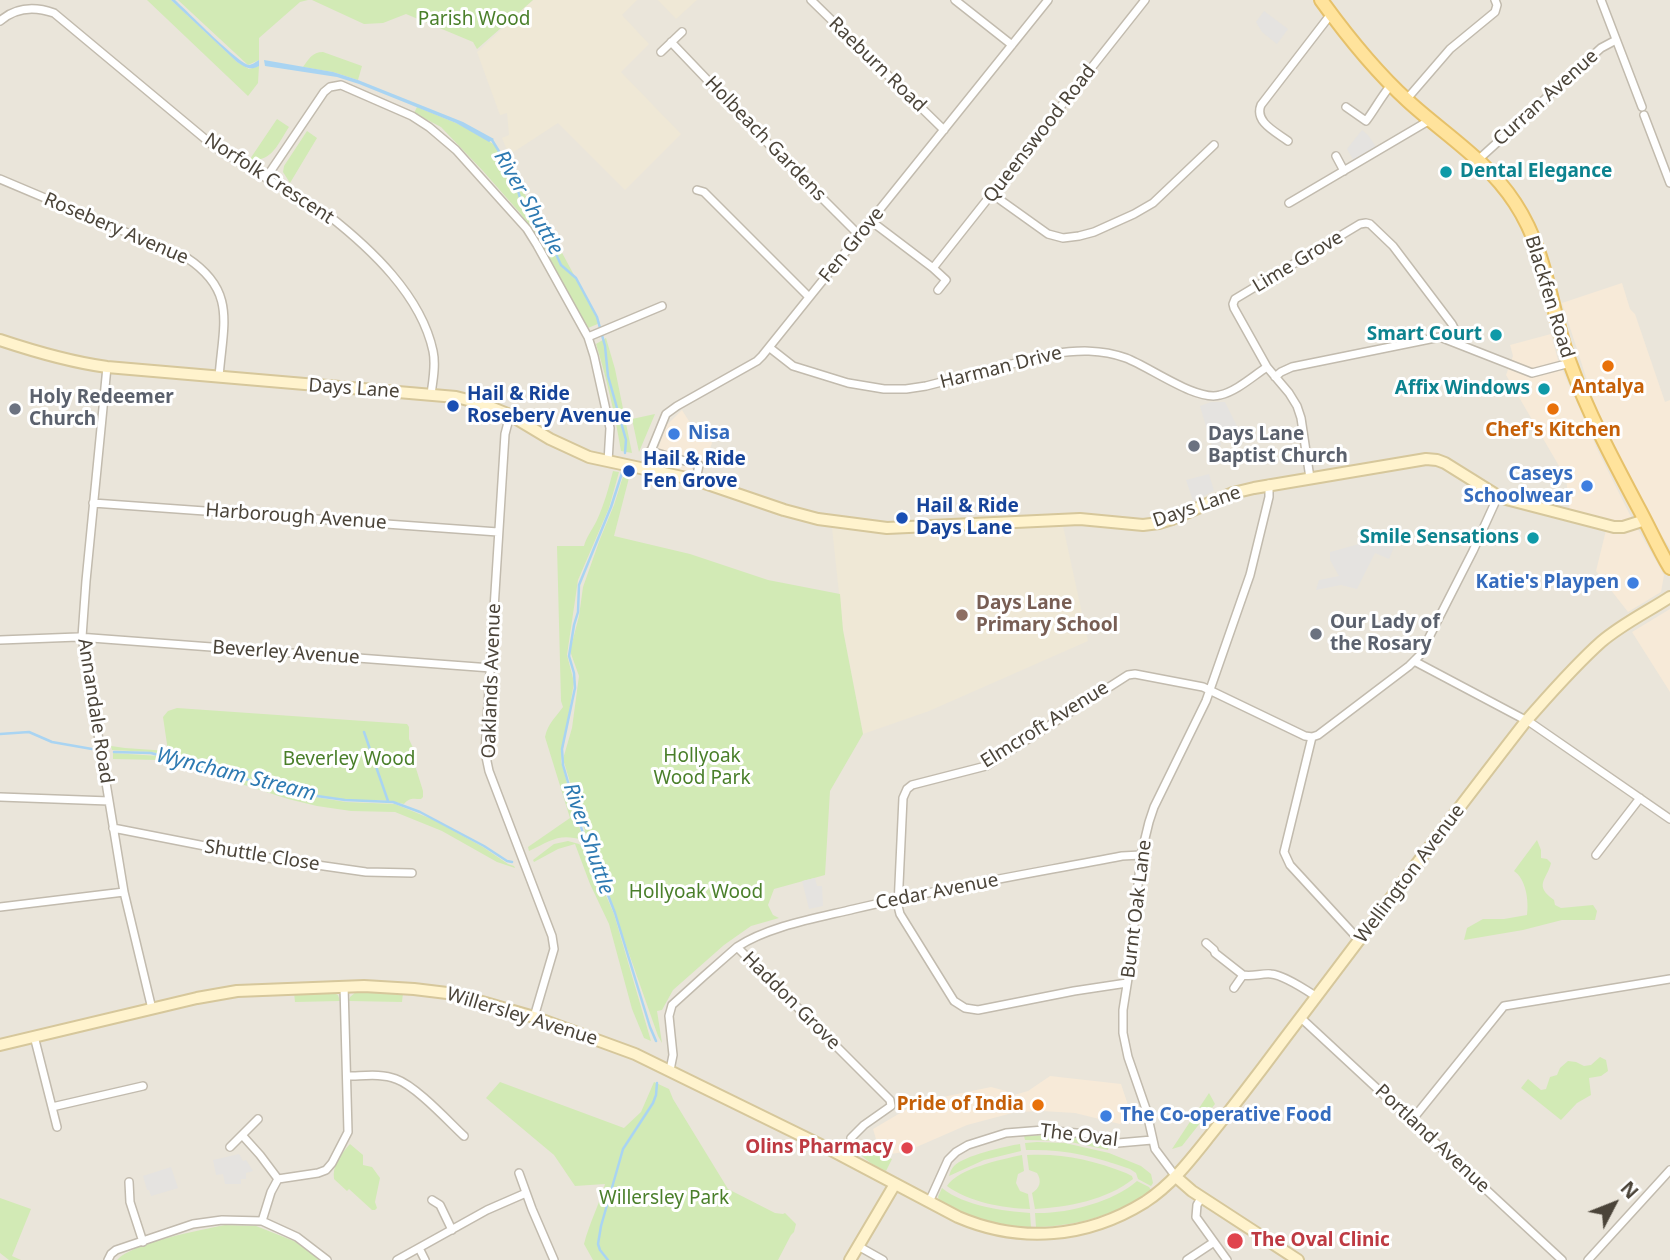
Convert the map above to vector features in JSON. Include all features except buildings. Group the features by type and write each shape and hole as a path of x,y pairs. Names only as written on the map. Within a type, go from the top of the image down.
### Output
{"main road":[{"name":"Blackfen Road","path":"1321,0 1358,50 1391,85 1479,159 1516,204 1546,272 1557,323 1590,415 1670,568"}],"street":[{"name":"Raeburn Road","path":"811,0 944,130"},
{"path":"955,0 1012,45"},
{"name":"Fen Grove","path":"644,468 662,422 671,409 757,361 770,348 1048,0"},
{"name":"Queenswood Road","path":"933,268 1145,0"},
{"path":"1406,100 1450,48 1495,12 1495,0"},
{"path":"1601,0 1669,178"},
{"name":"Norfolk Crescent","path":"0,21 12,13 30,8 54,13 216,148 344,228 380,262 420,315 433,352 431,394"},
{"path":"1288,142 1262,121 1259,116 1261,105 1331,14"},
{"path":"661,52 682,32"},
{"name":"Curran Avenue","path":"1479,159 1601,48 1616,40"},
{"name":"Holbeach Gardens","path":"671,42 859,235"},
{"path":"266,178 330,87 341,85 412,116 429,127 456,150 527,229 588,337 610,428 608,462"},
{"path":"1346,107 1366,121 1391,85"},
{"path":"1289,203 1430,120"},
{"path":"992,194 1048,234 1063,238 1079,236 1094,232 1153,203 1214,145"},
{"path":"1336,156 1344,171"},
{"name":"Rosebery Avenue","path":"0,179 187,258 203,269 217,285 224,312 219,377"},
{"path":"697,190 704,192 809,297"},
{"path":"871,220 946,279 938,290"},
{"name":"Lime Grove","path":"1310,478 1301,418 1293,399 1266,367 1234,308 1233,301 1363,223 1372,226 1404,260 1452,324 1456,332 1454,341"},
{"path":"588,337 662,306"},
{"path":"1275,377 1292,367 1435,337 1444,337 1532,373 1570,363"},
{"name":"Days Lane","path":"0,340 75,363 456,397 510,415 589,457 696,480 807,516 887,528 1080,519 1143,525 1172,519 1233,493 1269,484 1430,459 1445,463 1498,496 1614,527 1645,520"},
{"name":"Harman Drive","path":"770,348 793,366 848,383 884,389 915,388 1073,351 1101,351 1124,357 1180,386 1213,396 1230,391 1266,367"},
{"name":"Annandale Road","path":"107,367 82,637 124,891 152,1009"},
{"name":"Oaklands Avenue","path":"510,415 505,434 485,752 489,771 552,936 554,949 534,1017"},
{"path":"650,451 699,465 696,480"},
{"name":"Burnt Oak Lane","path":"1176,1177 1158,1154 1123,1033 1123,1010 1141,855 1151,815 1202,713 1210,691 1250,575 1269,497 1269,484"},
{"path":"1210,691 1305,736 1312,737 1325,731 1420,655 1498,496"},
{"name":"Harborough Avenue","path":"93,503 498,532"},
{"name":"Wellington Avenue","path":"1176,1177 1360,942 1526,721 1570,672 1602,642 1670,597"},
{"name":"Beverley Avenue","path":"0,640 82,637 491,668"},
{"path":"1414,661 1526,721 1670,818"},
{"name":"Elmcroft Avenue","path":"898,899 903,798 909,787 986,766 1128,675 1198,686 1210,691"},
{"path":"1312,737 1284,852 1290,865 1360,942"},
{"path":"0,797 109,801"},
{"path":"1596,855 1640,798"},
{"name":"Shuttle Close","path":"113,828 261,857 366,872 412,873"},
{"name":"Cedar Avenue","path":"737,947 767,932 817,917 898,899 1141,855"},
{"path":"0,908 124,891"},
{"path":"898,899 901,917 959,1006 978,1010 1127,983"},
{"path":"1206,943 1243,975 1275,974 1317,997"},
{"name":"Haddon Grove","path":"670,1070 673,1055 669,1016 672,1005 737,947 890,1100 891,1106 851,1138"},
{"path":"1234,988 1243,975"},
{"path":"1412,1120 1504,1006 1670,979"},
{"path":"278,1179 326,1170 348,1132 344,986"},
{"name":"Willersley Avenue","path":"0,1045 237,990 383,986 447,993 534,1017 645,1058 929,1202"},
{"name":"Portland Avenue","path":"1301,1018 1562,1260"},
{"path":"34,1036 57,1127"},
{"path":"347,1076 383,1075 397,1079 410,1087 464,1136"},
{"path":"51,1107 143,1086"},
{"path":"230,1147 258,1119"},
{"name":"The Oval","path":"929,1202 948,1160 956,1152 968,1145 1006,1133 1044,1130 1087,1134 1118,1143 1153,1139"},
{"path":"242,1135 278,1179"},
{"path":"1590,1259 1670,1170"},
{"path":"519,1173 554,1260"},
{"path":"929,1202 958,1217 993,1230 1028,1234 1063,1232 1092,1227 1119,1216 1154,1196 1176,1177 1201,1198 1289,1258"},
{"path":"262,1221 278,1179"},
{"path":"129,1182 130,1202 143,1242"},
{"path":"850,1260 895,1184"},
{"path":"397,1260 487,1210 526,1193"},
{"path":"1201,1198 1196,1217 1227,1260"},
{"path":"432,1200 440,1205 452,1230"},
{"path":"108,1260 116,1250 193,1224 222,1220 262,1221 297,1237 327,1260"},
{"path":"1187,1260 1214,1242"},
{"path":"858,1246 883,1260"},
{"path":"419,1248 425,1260"}],"shaded area":[{"path":"0,0 1670,0 1670,1260 0,1260"},
{"path":"533,0 637,0 622,15 649,44 621,72 681,134 625,190 558,123 509,155 502,138 509,135 507,113 500,115 477,52"},
{"path":"658,0 697,0 676,19"},
{"path":"1264,11 1288,29 1277,44 1262,32 1256,22"},
{"path":"1362,130 1376,147 1354,161 1347,149"},
{"path":"1622,283 1665,402 1670,400 1670,548 1626,471 1596,408 1562,303"},
{"path":"1551,334 1558,360 1599,453 1664,575 1661,592 1628,612 1596,571 1608,522 1570,513 1566,478 1506,375 1513,356 1510,345"},
{"path":"1211,402 1225,402 1241,434 1220,440 1221,445 1212,447 1200,406"},
{"path":"682,410 694,429 715,434 701,475 653,463 666,426"},
{"path":"1209,474 1214,491 1193,501 1186,480"},
{"name":"Days Lane Primary School","path":"1063,526 1088,641 929,711 863,734 843,630 832,528 895,535"},
{"path":"1392,535 1397,540 1389,559 1375,553 1357,589 1341,585 1316,590 1319,580 1339,576 1330,560 1330,552"},
{"path":"1670,609 1670,692 1632,632"},
{"path":"815,878 817,886 822,886 823,906 809,909 802,881"},
{"path":"1050,1076 1121,1084 1130,1111 1120,1124 1075,1113 1016,1112 967,1125 905,1152 890,1154 879,1149 873,1129 919,1102 991,1087 1014,1095 1028,1091"},
{"path":"239,1154 253,1171 246,1173 246,1179 241,1179 241,1184 225,1184 223,1174 216,1175 213,1160"},
{"path":"171,1167 178,1188 151,1196 143,1176"}],"green space":[{"path":"147,0 171,0 237,62 249,69 259,66 258,83 248,96"},
{"path":"178,0 308,0 300,2 259,38 259,60 248,65"},
{"name":"Parish Wood","path":"312,0 533,0 477,49 473,42 406,14 383,23 364,24"},
{"path":"323,52 362,66 358,80 303,67 313,55"},
{"path":"417,107 456,123 496,146 503,162 554,238 600,323 588,328 537,237 520,213 441,127 414,113"},
{"path":"277,119 289,127 278,145 264,158 250,159"},
{"path":"307,131 317,138 290,183 283,172 284,166"},
{"path":"606,338 632,453 621,451 596,344"},
{"path":"655,414 639,452 632,419"},
{"name":"Hollyoak Wood Park","path":"613,471 619,472 609,508 578,580 567,655 574,682 561,761 581,833 585,831 563,759 572,728 579,676 570,651 583,587 624,473 630,474 614,536 690,554 768,580 840,594 843,630 863,734 830,791 825,875 774,889 768,905 773,915 779,918 751,926 724,945 673,990 662,1010 657,1011 662,1043 588,837 583,840 567,837 555,839 529,851 528,847 570,818 545,737 550,724 563,707 557,546 584,546 602,508"},
{"name":"Beverley Wood","path":"177,708 407,724 423,797 410,799 404,804 332,798 294,791 161,754 112,750 111,746 168,751 163,717 168,711"},
{"path":"113,753 159,756 297,794 346,802 395,804 434,820 515,868 497,862 442,831 395,812 351,811 317,806 159,760 113,759"},
{"path":"1537,840 1541,858 1551,863 1543,882 1544,890 1554,900 1555,905 1561,908 1593,905 1597,911 1595,920 1562,920 1464,940 1467,928 1483,919 1527,915 1526,891 1514,871"},
{"path":"568,841 579,844 587,851 614,914 651,1041 644,1038 632,1009 609,924 575,844 558,849 534,862 533,860 554,844"},
{"path":"332,992 338,995 340,1001 295,1002 294,993"},
{"path":"356,992 403,993 402,1002 349,1001"},
{"path":"1600,1057 1606,1060 1608,1071 1601,1076 1589,1078 1591,1095 1577,1103 1561,1120 1521,1088 1528,1079 1541,1090 1546,1089 1550,1077 1557,1075 1568,1061 1584,1066 1591,1065"},
{"name":"Willersley Park","path":"500,1082 624,1128 641,1112 654,1082 669,1089 728,1189 775,1213 785,1213 796,1224 778,1260 593,1260 584,1244 605,1184 575,1186 554,1155 486,1098"},
{"path":"1209,1093 1215,1104 1182,1146 1172,1149"},
{"path":"1024,1136 1074,1137 1109,1146 1108,1150 1066,1141 1025,1140"},
{"path":"1025,1143 1065,1143 1109,1153 1141,1166 1151,1174 1153,1183 1151,1186 1138,1179 1136,1173 1130,1169 1092,1157 1067,1152 1026,1150"},
{"path":"350,1144 363,1155 363,1165 372,1167 380,1178 375,1210 334,1179 336,1164"},
{"path":"849,1144 863,1152 865,1150 892,1159 886,1171 872,1164"},
{"path":"1020,1144 1021,1151 984,1160 949,1176 959,1162 995,1149"},
{"path":"1022,1155 1024,1171 1018,1174 1016,1183 1020,1191 1028,1194 1030,1209 986,1203 947,1186 970,1170"},
{"path":"1027,1155 1065,1156 1089,1161 1126,1173 1133,1179 1111,1192 1087,1201 1035,1209 1032,1193 1040,1182 1037,1173 1029,1170"},
{"path":"1137,1181 1151,1190 1125,1206 1097,1218 1036,1227 1035,1213 1061,1211 1103,1201"},
{"path":"942,1188 972,1203 1030,1213 1031,1227 995,1223 972,1216 939,1200"},
{"path":"0,1198 31,1209 12,1256 21,1260 9,1260 0,1253"},
{"path":"225,1225 256,1226 294,1241 321,1260 117,1260 151,1243"}],"water":[{"path":"171,0 175,0 244,63 250,65 259,60 259,66 250,68 237,62"},
{"path":"264,60 333,72 358,80 463,122 494,139 489,142 456,123 359,84 337,77 265,66"}],"waterway":[{"name":"River Shuttle","path":"492,140 500,153 502,167 517,187 520,198 550,241 561,265 576,278 597,317 605,346 608,376 626,440 625,453"},
{"name":"River Shuttle","path":"622,473 579,585 578,612 569,656 575,688 562,749 563,765 586,844 615,913 656,1041"},
{"name":"Wyncham Stream","path":"0,734 29,732 52,742 92,749"},
{"path":"364,732 388,801"},
{"name":"Wyncham Stream","path":"114,752 151,753 296,793 345,800 393,802 420,812 512,862"},
{"name":"River Shuttle","path":"608,1260 598,1244 601,1226 623,1149 653,1103 657,1083"}],"place":[{"name":"Dental Elegance","path":"1446,172"},
{"name":"Smart Court","path":"1496,335"},
{"name":"Antalya","path":"1608,366"},
{"name":"Affix Windows","path":"1544,389"},
{"name":"Hail & Ride Rosebery Avenue","path":"453,406"},
{"name":"Holy Redeemer Church","path":"15,409"},
{"name":"Chef's Kitchen","path":"1553,409"},
{"name":"Nisa","path":"674,434"},
{"name":"Days Lane Baptist Church","path":"1194,446"},
{"name":"Hail & Ride Fen Grove","path":"629,471"},
{"name":"Caseys Schoolwear","path":"1587,486"},
{"name":"Hail & Ride Days Lane","path":"902,518"},
{"name":"Smile Sensations","path":"1533,538"},
{"name":"Katie's Playpen","path":"1633,583"},
{"name":"Days Lane Primary School","path":"962,615"},
{"name":"Our Lady of the Rosary","path":"1316,634"},
{"name":"Pride of India","path":"1038,1105"},
{"name":"The Co-operative Food","path":"1106,1116"},
{"name":"Olins Pharmacy","path":"907,1148"},
{"name":"The Oval Clinic","path":"1235,1241"}],"park label":[{"name":"Hollyoak Wood","path":"696,893"}]}
